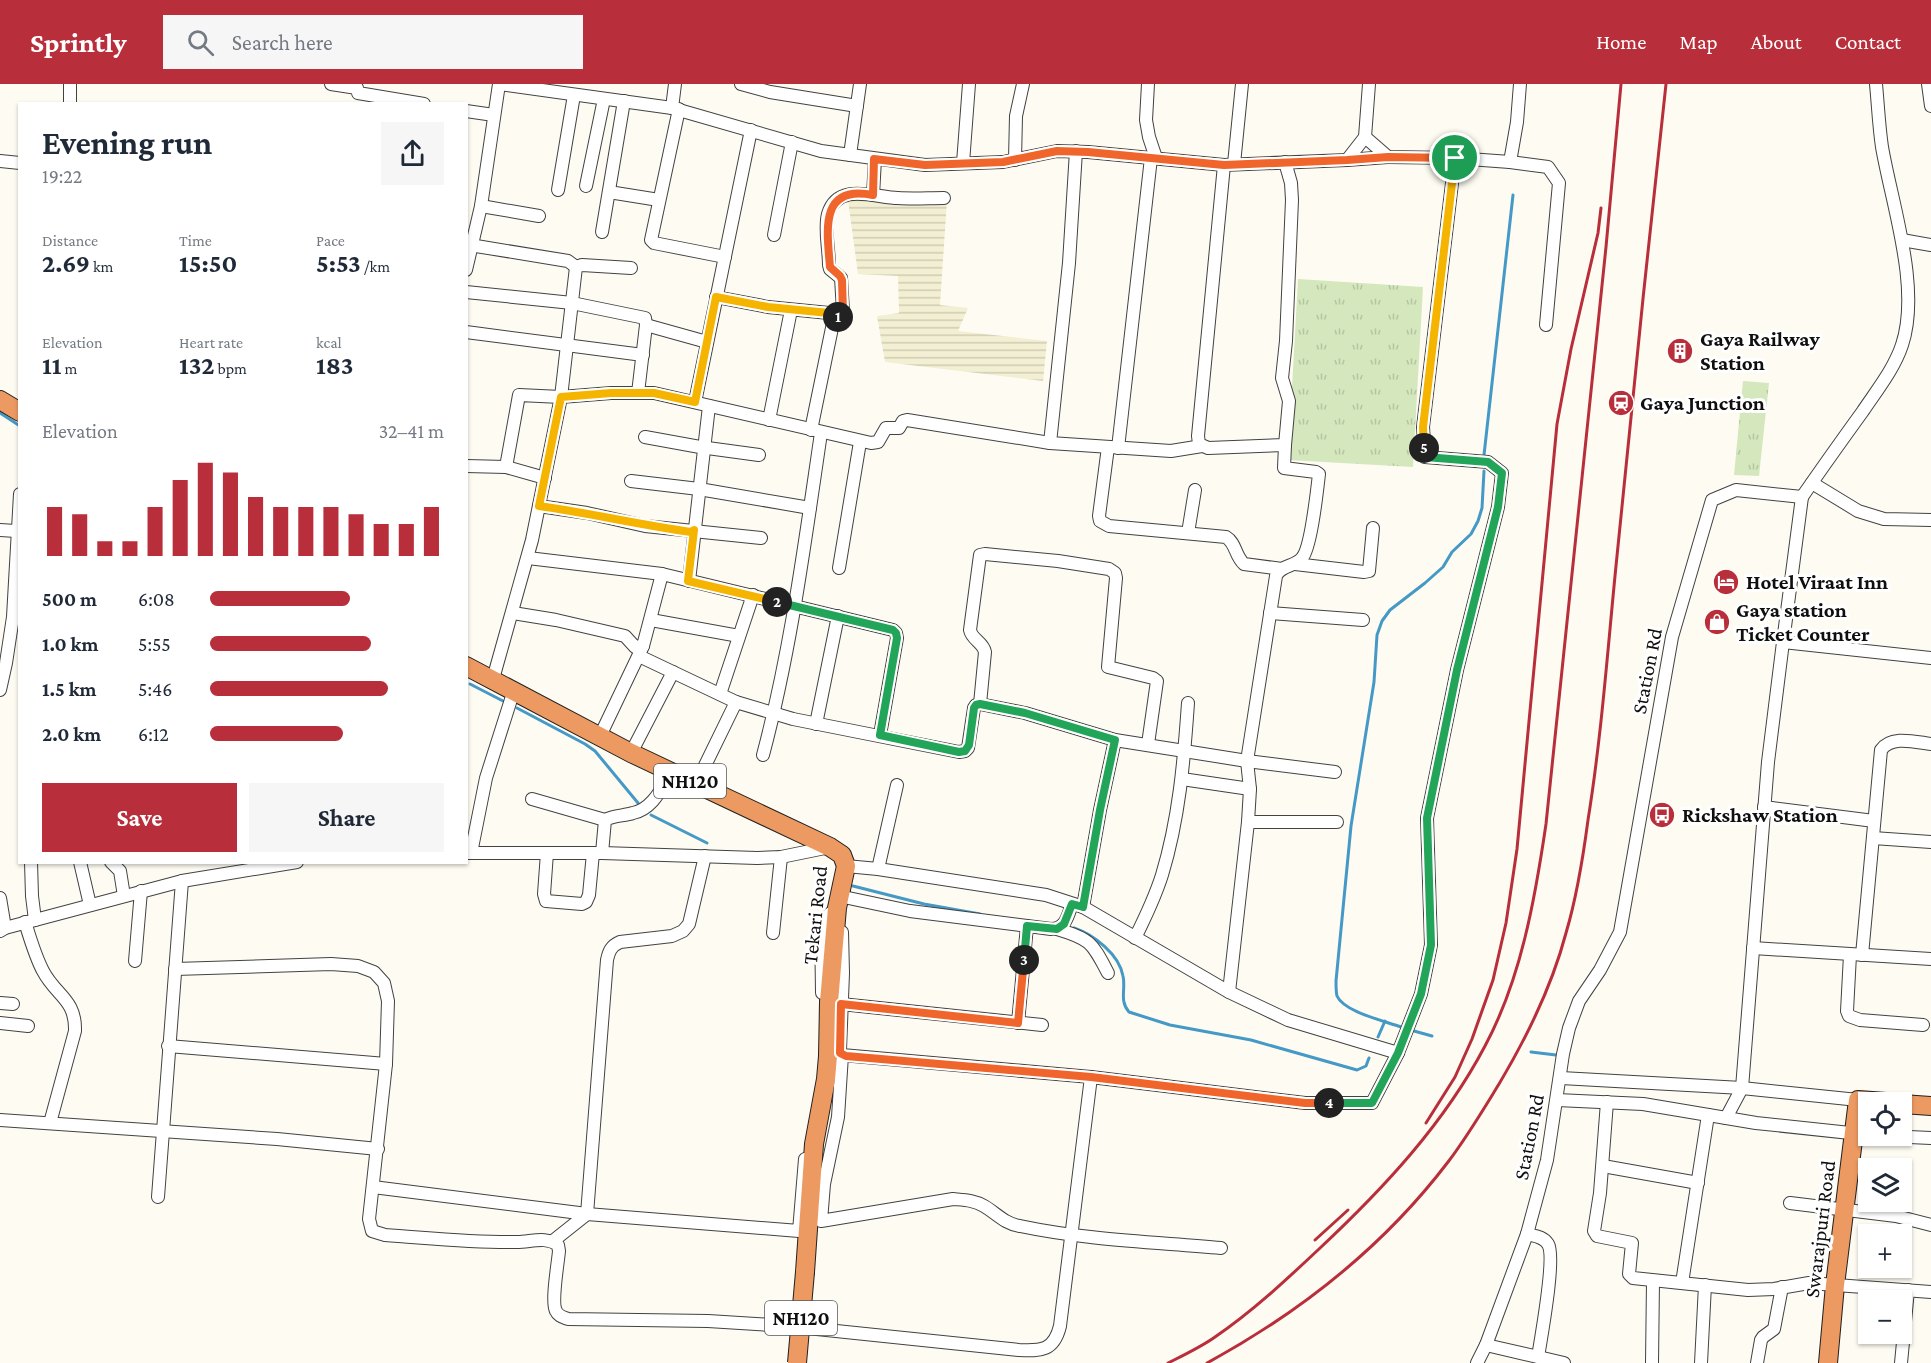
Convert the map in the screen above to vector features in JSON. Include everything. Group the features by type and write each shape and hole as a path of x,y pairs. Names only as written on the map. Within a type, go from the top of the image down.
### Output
{"highway":[{"path":"0,400 18,411"},
{"name":"Tekari Road","path":"468,668 493,679 631,753 830,847 842,855 846,866 838,902 829,1002 826,1079 812,1161 797,1363"},
{"path":"1912,1105 1931,1106"},
{"name":"Swarajpuri Road","path":"1828,1363 1844,1210 1858,1146"}],"street":[{"path":"70,84 70,102"},
{"path":"331,84 357,88 358,93 412,102"},
{"path":"576,267 568,261 470,244 481,206 499,84 676,109 821,151 925,165 1003,162 1057,151 1076,151 1229,164 1388,157 1455,158 1548,167 1559,183 1546,325"},
{"path":"675,84 676,109 651,235 652,242 725,257"},
{"path":"741,84 770,92 857,106"},
{"path":"850,155 860,84"},
{"path":"963,163 969,84"},
{"path":"1015,159 1016,116 1023,84"},
{"path":"1148,84 1146,120 1154,158 1113,448 1099,516 1100,521 1109,526 1226,537 1231,540 1239,559 1244,564 1281,569 1295,564 1306,553 1319,474 1284,468 1289,401 1282,378 1286,341 1292,200 1291,183 1285,162"},
{"path":"1202,446 1199,444 1198,436 1229,164 1242,84"},
{"path":"1347,160 1365,137 1369,84"},
{"path":"1510,162 1517,122 1520,84"},
{"path":"1726,1118 1742,1088 1768,762 1802,496 1893,366 1902,346 1908,317 1902,240 1882,146 1876,84"},
{"path":"1928,84 1931,106"},
{"path":"558,190 573,95"},
{"path":"586,186 604,99"},
{"path":"602,232 624,101"},
{"path":"468,111 494,115"},
{"path":"695,402 751,130"},
{"path":"1365,137 1388,157"},
{"path":"774,235 792,142"},
{"path":"1050,443 1069,264 1076,151"},
{"path":"842,1055 1091,1077 1305,1103 1372,1103 1398,1053 1421,994 1431,945 1427,818 1457,670 1498,507 1502,473 1488,462 1425,457 1423,427 1455,158"},
{"path":"873,195 874,159"},
{"path":"0,161 18,163"},
{"path":"609,192 659,200"},
{"path":"833,320 843,313 842,280 830,267 828,214 836,202 845,196 857,193 897,198 944,198"},
{"path":"481,206 539,216"},
{"path":"1902,240 1931,245"},
{"path":"576,267 582,265 631,268"},
{"path":"493,679 528,558 561,397 576,267"},
{"path":"468,292 572,303 641,316 646,319 646,325 638,393"},
{"path":"716,297 790,310 829,313 833,320 816,431 810,508 796,606 774,714 762,755"},
{"path":"769,420 790,310"},
{"path":"646,325 707,342"},
{"path":"468,332 643,355"},
{"path":"506,467 519,395 561,397 654,393 871,443 878,442 886,428 899,428 903,421 907,420 1050,443 1171,452 1202,446 1208,448 1286,445"},
{"path":"688,581 709,406"},
{"path":"645,437 759,455"},
{"path":"839,568 860,442"},
{"path":"468,465 506,467 544,478"},
{"path":"631,481 699,489 810,508"},
{"path":"1812,483 1858,511 1884,519 1931,520"},
{"path":"1188,533 1196,490"},
{"name":"Station Rd","path":"1477,1363 1486,1346 1527,1234 1547,1160 1569,1028 1579,1001 1600,970 1620,932 1672,637 1712,500 1736,490 1802,496"},
{"path":"539,506 587,513 645,526 761,538"},
{"path":"0,690 15,638 13,617 18,512"},
{"path":"1295,564 1364,572 1369,570 1373,528"},
{"path":"0,530 16,531"},
{"path":"980,704 985,652 982,644 970,630 980,555 1058,561 1109,569 1114,571 1116,579 1108,667 1153,678 1156,681 1148,744"},
{"path":"528,558 662,574 893,630 897,638 880,735"},
{"path":"1229,992 1248,822 1250,789 1247,761 1276,576 1281,569"},
{"path":"600,736 641,651 662,574"},
{"path":"720,694 753,595"},
{"path":"513,613 625,636 635,647 673,672 736,702 774,714 959,752 965,751 969,745 974,708 980,704 1035,716 1115,740 1335,772"},
{"path":"1270,613 1363,620"},
{"path":"816,724 838,616"},
{"path":"651,620 739,636"},
{"path":"1783,642 1931,658"},
{"path":"631,753 673,672"},
{"path":"514,690 486,778 469,853 781,857 830,847"},
{"path":"696,784 736,702"},
{"path":"1136,938 1162,876 1176,816 1182,779 1188,703"},
{"path":"1057,929 1064,924 1078,905 1115,740"},
{"path":"1923,1025 1860,1020 1849,1016 1847,1011 1873,838 1881,750 1885,744 1892,741 1931,744"},
{"path":"532,799 605,820 646,808 672,772"},
{"path":"1182,779 1250,789"},
{"path":"879,868 897,785"},
{"path":"1764,807 1874,821"},
{"path":"547,853 544,894 546,901 582,904 588,899 605,820"},
{"path":"1248,822 1337,822"},
{"path":"1873,838 1931,842"},
{"path":"553,1241 587,1214 609,951 620,942 672,936 683,931 689,924 715,857"},
{"path":"773,933 781,857"},
{"path":"32,864 30,921 44,972 73,1009 76,1019 75,1031 50,1124"},
{"path":"80,864 90,905"},
{"path":"113,864 120,872 124,896"},
{"path":"0,898 2,930 225,868 274,864"},
{"path":"846,866 879,868 1046,895 1078,905 1229,992 1288,1020 1398,1053"},
{"path":"158,1197 182,881"},
{"path":"135,961 141,891"},
{"path":"373,1187 587,1214 799,1231 802,1180 822,1057 821,921 838,902"},
{"path":"838,902 1057,929 1078,935 1094,946 1108,973"},
{"path":"838,902 843,973 840,1050 842,1055 838,1117 824,1184 821,1221 953,1199 968,1200 983,1205 1006,1222 1018,1226 1071,1235 1221,1248"},
{"path":"1018,1023 1027,926"},
{"path":"1754,948 1931,959"},
{"path":"175,969 332,964 358,966 374,972 384,983 388,1001 386,1064 369,1220 372,1231 504,1242 544,1239 553,1241 558,1245 559,1251 555,1310 568,1319 708,1321 788,1326 827,1332 1036,1351 1049,1347 1057,1338 1091,1077"},
{"path":"0,1003 14,1004"},
{"path":"841,1004 1042,1025"},
{"path":"0,1023 28,1026"},
{"path":"168,1046 386,1064"},
{"path":"1561,1078 1742,1088 1858,1100"},
{"path":"1557,1100 1670,1107 1726,1118 1858,1134"},
{"path":"1607,1102 1603,1166 1594,1228 1595,1235 1632,1243 1630,1277 1761,1290 1809,1283 1908,1290"},
{"path":"1682,1283 1708,1115"},
{"path":"0,1120 299,1141 378,1149"},
{"path":"1912,1137 1931,1138"},
{"path":"1603,1166 1698,1183"},
{"path":"1790,1203 1896,1216 1931,1225"},
{"path":"1527,1234 1541,1238 1550,1248 1548,1288 1538,1357"},
{"path":"1652,1363 1653,1281"},
{"path":"1701,1363 1704,1285"},
{"path":"1757,1363 1761,1340 1774,1329 1782,1287"},
{"path":"1912,1290 1931,1292"},
{"path":"1901,1363 1903,1344"},
{"path":"1486,1346 1564,1363"}],"shaded area":[{"path":"848,200 947,200 940,305 968,308 958,331 1047,341 1043,381 885,362 877,316 899,313 898,276 858,274"}],"green space":[{"path":"1298,279 1423,287 1413,467 1288,460"},
{"path":"1743,381 1769,383 1759,476 1734,475"}],"waterway":[{"path":"1484,455 1513,195"},
{"path":"0,413 18,425"},
{"path":"1401,1027 1348,1007 1341,1002 1336,991 1351,826 1374,682 1377,635 1382,621 1390,610 1443,567 1452,552 1471,534 1482,508 1484,471"},
{"path":"470,684 503,701"},
{"path":"517,708 595,751 638,803"},
{"path":"651,815 707,843"},
{"path":"853,886 924,904 980,914"},
{"path":"1074,928 1097,940 1116,960 1121,968 1124,981 1123,999 1129,1012 1170,1025 1251,1040 1357,1070 1366,1066 1369,1058"},
{"path":"1378,1037 1385,1021"},
{"path":"1414,1031 1432,1036"},
{"path":"1531,1052 1556,1055"}],"railway":[{"path":"1168,1363 1210,1341 1256,1306 1343,1226 1389,1179 1431,1129 1469,1075 1498,1020 1508,994 1525,938 1546,824 1621,84"},
{"path":"1207,1363 1307,1300 1368,1249 1423,1193 1462,1143 1499,1084 1529,1030 1554,972 1576,891 1597,754 1666,84"},
{"path":"1426,1123 1455,1077 1472,1039 1493,980 1506,923 1517,849 1557,424 1571,349 1598,233 1601,208"},
{"path":"1315,1240 1348,1210"}],"place":[{"name":"Gaya Railway Station","path":"1680,351"},
{"name":"Gaya Junction","path":"1621,403"},
{"name":"Hotel Viraat Inn","path":"1726,582"},
{"name":"Gaya station Ticket Counter","path":"1717,622"},
{"name":"Rickshaw Station","path":"1662,815"}],"route":[{"path":"1057,151 1224,165 1388,157 1455,158 1423,427 1425,457 1488,462 1502,473 1498,507 1457,670 1427,818 1431,945 1421,994 1398,1053 1372,1103 1305,1103 1091,1077 842,1055 840,1053 841,1004 1018,1023 1027,926 1060,928 1072,904 1083,907 1115,740 1025,713 980,704 974,708 969,745 965,751 959,752 880,735 897,638 895,631 688,581 694,530 691,532 645,526 587,513 539,506 561,397 611,393 654,393 695,402 716,297 768,307 829,313 833,320 842,314 842,280 830,267 828,218 830,210 840,199 857,193 873,195 874,159 925,165 1003,162 1057,151"}]}
